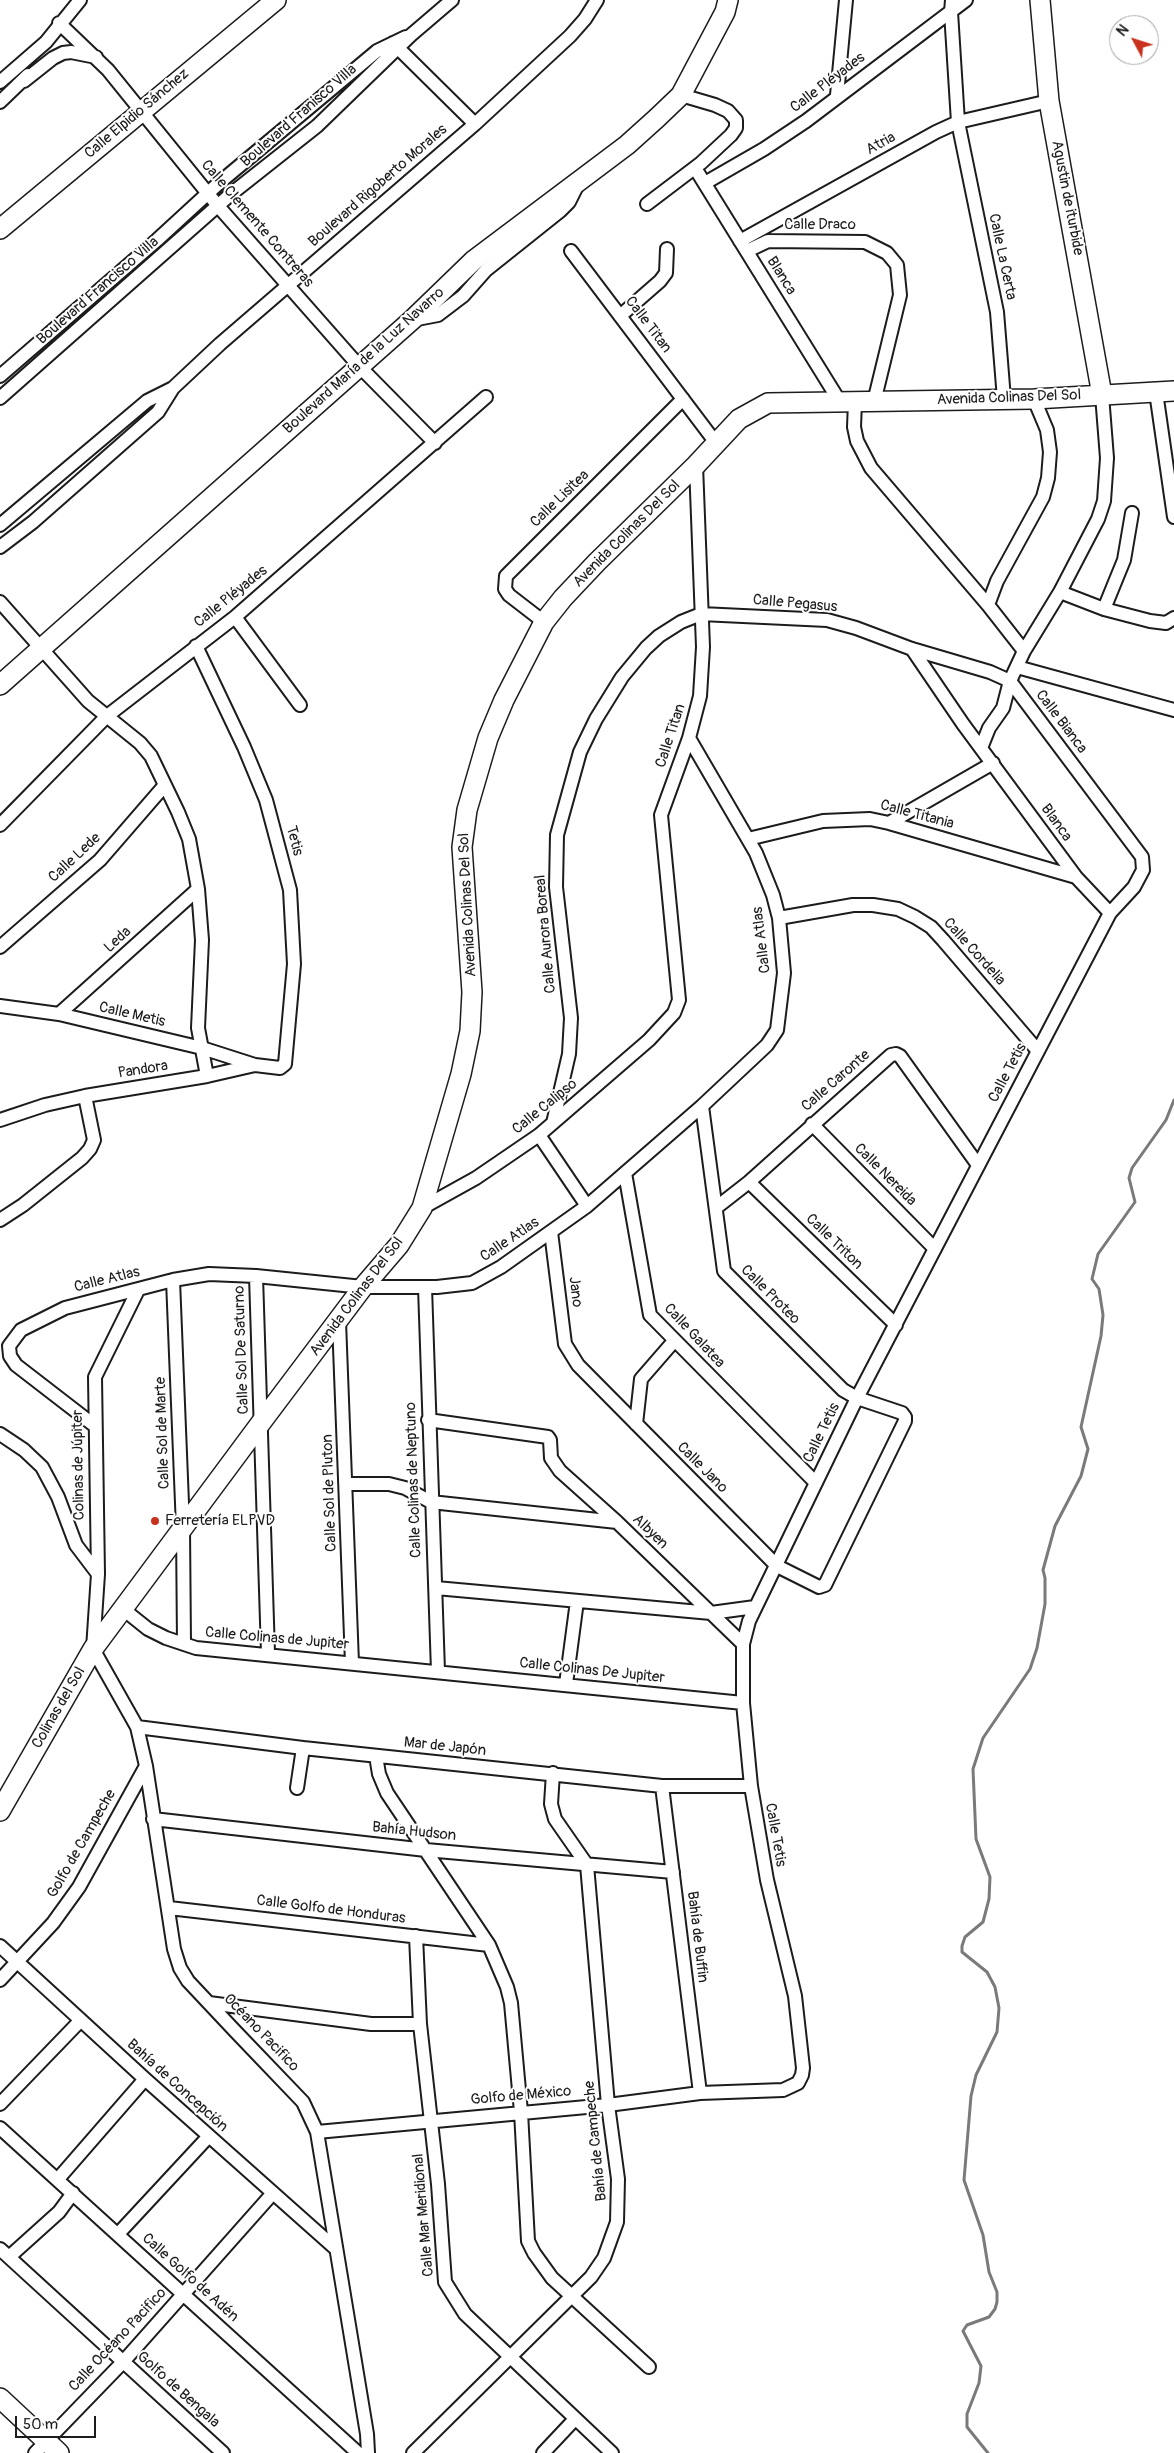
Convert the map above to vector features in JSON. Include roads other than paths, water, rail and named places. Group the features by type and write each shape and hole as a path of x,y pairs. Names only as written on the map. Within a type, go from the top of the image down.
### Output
{"street":[{"path":"24,81 59,23 80,0"},
{"name":"Calle Elpidio Sánchez","path":"0,229 276,0"},
{"path":"452,0 411,35 396,45 474,124"},
{"name":"Boulevard Rigoberto Morales","path":"0,525 147,401 173,388 288,285 474,124 570,36 585,19 597,0"},
{"name":"Boulevard María de la Luz Navarro","path":"715,0 715,30"},
{"name":"Boulevard María de la Luz Navarro","path":"0,685 412,320 474,260 626,145 681,95 726,12 728,0"},
{"path":"837,95 846,0"},
{"name":"Calle Pléyades","path":"705,183 764,149 806,121 952,6 966,0"},
{"name":"Agustin de iturbide","path":"1040,0 1048,101 1102,395"},
{"path":"952,6 958,122"},
{"name":"Calle Clemente Contreras","path":"59,23 96,57 207,194 359,366 435,443"},
{"path":"0,82 46,42"},
{"name":"Boulevard Francisco Villa","path":"0,376 158,240 207,194 377,50 396,45"},
{"name":"Boulevard Franisco Villa","path":"218,206 317,126 396,45"},
{"path":"0,102 53,58 63,53 71,52 96,57"},
{"path":"647,204 695,168 731,136 736,128 736,120 728,111 715,104 681,95"},
{"name":"Atria","path":"743,246 936,132 958,122 1048,101"},
{"name":"Calle La Certa","path":"958,122 997,312 1004,399"},
{"name":"Blanca","path":"695,168 743,246 848,402"},
{"name":"Boulevard Francisco Villa","path":"0,398 218,206"},
{"path":"158,240 169,251"},
{"name":"Calle Draco","path":"743,246 768,241 865,242 886,253 898,265 900,296 874,402"},
{"path":"620,316 660,282 666,272 667,249"},
{"name":"Calle Titan","path":"571,251 716,444"},
{"name":"Boulevard Rigoberto Morales","path":"0,547 33,522 158,412 173,388"},
{"path":"1165,391 1174,517"},
{"name":"Avenida Colinas Del Sol","path":"123,1609 260,1424 339,1322 363,1287 398,1245 422,1208 461,1074 470,1031 472,992 462,847 467,810 488,738 504,700 544,622 563,598 597,562 696,466 739,419 768,403 1034,399 1165,391"},
{"path":"981,748 989,728 1003,708 1010,680 1024,651 1060,592 1089,538 1104,501 1108,458 1102,395"},
{"name":"Calle Pléyades","path":"0,825 106,716 235,617 486,398"},
{"name":"Calle Lisitea","path":"544,622 509,594 505,589 506,576 683,399"},
{"path":"990,601 997,581 1043,497 1048,478 1050,452 1047,430 1034,399"},
{"path":"848,402 857,441 871,468 990,601 1024,651"},
{"name":"Calle Titan","path":"674,1013 679,1000 662,815 689,738 700,696 703,647 696,466"},
{"path":"1104,609 1124,560 1132,513"},
{"path":"1060,592 1104,609 1166,623 1174,618"},
{"path":"0,602 88,701 140,743 151,756 189,839 198,889 202,940 198,1028 207,1076"},
{"name":"Calle Pegasus","path":"701,614 827,620 1010,680"},
{"name":"Calle Aurora Boreal","path":"553,1122 569,1054 571,1018 556,887 557,835 567,794 580,752 596,719 622,677 646,648 659,636 681,622 701,614"},
{"path":"235,617 300,704"},
{"name":"Tetis","path":"196,646 244,747 266,800 290,890 294,964 286,1059"},
{"name":"Blanca","path":"912,649 981,748 1076,877 1110,913"},
{"path":"1017,667 1174,710"},
{"name":"Calle Bianca","path":"1010,680 1142,857 1144,864"},
{"name":"Calle Atlas","path":"95,1426 16,1365 10,1356 9,1346 22,1330 65,1308 173,1280 209,1274 256,1276 363,1287 453,1286 472,1283 501,1267 587,1206 754,1058 777,1030 784,973 778,918 766,873 689,738"},
{"path":"889,823 992,763"},
{"name":"Calle Lede","path":"0,947 100,860 165,785"},
{"name":"Calle Titania","path":"748,839 823,821 870,819 1076,877"},
{"name":"Calle Tetis","path":"803,2068 795,1996 767,1880 751,1786 743,1702 743,1644 755,1606 777,1566 857,1398 1110,913 1141,877 1144,864"},
{"name":"Leda","path":"59,1014 198,889"},
{"name":"Calle Cordelia","path":"778,918 853,905 874,905 898,910 916,917 931,927 943,940 1038,1051"},
{"name":"Calle Metis","path":"0,1006 59,1014 202,1048 255,1065"},
{"name":"Calle Calipso","path":"422,1208 476,1178 539,1135 654,1035 674,1013"},
{"name":"Calle Caronte","path":"717,1207 749,1182 891,1055 896,1054 900,1056 978,1165"},
{"name":"Pandora","path":"2,1116 85,1096 207,1076 255,1065 280,1068 286,1059"},
{"path":"0,1220 23,1205 90,1150 94,1140 85,1096"},
{"name":"Calle Proteo","path":"702,1106 717,1207 721,1260 724,1271 843,1390 857,1398 902,1413 905,1417 901,1430 822,1587"},
{"name":"Calle Nereida","path":"812,1124 935,1249"},
{"path":"539,1135 587,1206"},
{"name":"Calle Galatea","path":"625,1173 647,1306 655,1322 816,1483"},
{"name":"Calle Triton","path":"749,1182 896,1325"},
{"name":"Jano","path":"551,1232 565,1344 571,1356"},
{"name":"Calle Sol De Saturno","path":"256,1276 268,1653"},
{"name":"Calle Sol de Marte","path":"173,1280 183,1528 184,1644"},
{"name":"Calle Colinas de Neptuno","path":"424,1287 438,1671"},
{"name":"Colinas de Júpiter","path":"93,1649 98,1574 95,1377 138,1290"},
{"name":"Calle Sol de Pluton","path":"339,1322 352,1663"},
{"path":"636,1424 641,1379 674,1341"},
{"name":"Calle Jano","path":"571,1356 777,1566 822,1587"},
{"name":"Albyen","path":"428,1420 548,1437 554,1465 617,1522 743,1644"},
{"path":"0,1434 24,1450 42,1467 58,1498 76,1545 98,1574"},
{"path":"346,1484 389,1484 405,1488 431,1502 617,1522"},
{"path":"436,1588 711,1614 755,1606"},
{"path":"566,1684 577,1601"},
{"name":"Calle Colinas de Jupiter","path":"123,1609 148,1629 196,1648 268,1653 438,1671"},
{"name":"Colinas del Sol","path":"0,1811 93,1649 123,1609"},
{"name":"Océano Pacifico","path":"93,1649 137,1726 146,1766 174,1949 180,1968 209,2003 304,2102 317,2132 367,2434 368,2453"},
{"name":"Calle Colinas De Jupiter","path":"438,1671 743,1702"},
{"name":"Mar de Japón","path":"137,1726 304,1748 662,1786 751,1786"},
{"path":"297,1788 304,1748"},
{"path":"376,1756 379,1774 387,1793 489,1945 500,1968 511,2003 521,2112 528,2241 552,2278 648,2367"},
{"name":"Golfo de Campeche","path":"0,1980 53,1924 79,1887 146,1766"},
{"path":"553,1773 551,1804 555,1819 588,1865"},
{"name":"Bahía de Buffin","path":"662,1786 700,2093"},
{"name":"Bahía Hudson","path":"153,1819 426,1850 673,1872"},
{"name":"Bahía de Campeche","path":"413,2453 574,2297 604,2258 617,2222 618,2180 608,2105 588,1865"},
{"name":"Calle Golfo de Honduras","path":"169,1908 489,1945"},
{"name":"Calle Mar Meridional","path":"416,1936 420,2024 432,2120 445,2282 465,2314 612,2453"},
{"name":"Bahía de Concepción","path":"0,1946 145,2079 335,2248"},
{"path":"209,2003 371,2024 420,2024"},
{"path":"0,2104 81,2020"},
{"name":"Golfo de México","path":"317,2132 608,2105 700,2093 791,2088 798,2083 803,2068"},
{"path":"58,2179 145,2079"},
{"name":"Calle Golfo de Adén","path":"0,2128 184,2293 358,2453"},
{"path":"118,2234 209,2136"},
{"path":"4,2253 59,2212 73,2193"},
{"name":"Calle Océano Pacifico","path":"47,2449 273,2193"},
{"name":"Golfo de Bengala","path":"4,2253 224,2453"},
{"path":"0,2398 47,2449"},
{"path":"542,2453 575,2419"}],"waterway":[{"path":"988,2453 967,2427 967,2414 979,2383 981,2366 963,2331 967,2325 989,2317 995,2309 997,2302 997,2292 989,2272 983,2235 964,2180 971,2096 976,2075 997,2032 999,2008 995,1987 987,1972 962,1952 965,1937 983,1922 989,1899 990,1877 976,1839 973,1769 983,1738 1030,1669 1037,1648 1045,1604 1045,1578 1043,1570 1055,1526 1081,1476 1088,1449 1081,1427 1101,1336 1103,1315 1099,1289 1092,1279 1098,1254 1135,1202 1129,1178 1132,1168 1166,1120 1174,1100"}],"place":[{"name":"Ferretería ELPVD","path":"155,1521"}]}
